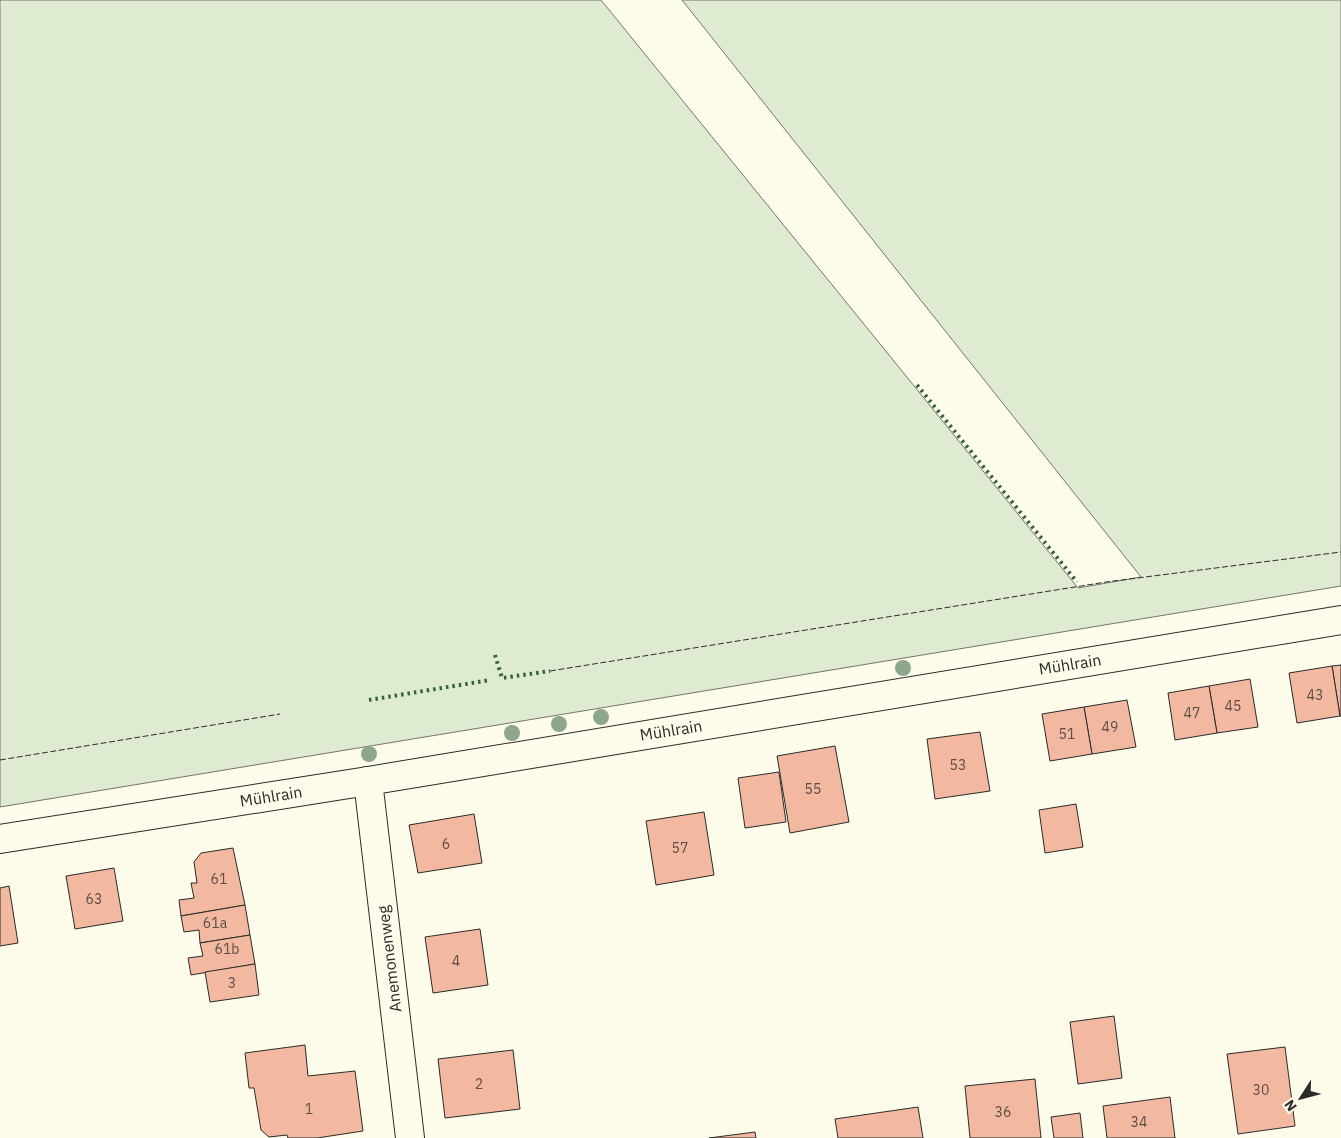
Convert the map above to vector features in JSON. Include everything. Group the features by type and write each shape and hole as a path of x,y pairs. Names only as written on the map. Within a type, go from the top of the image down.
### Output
{"street":[{"name":"Mühlrain","path":"0,839 368,781 1341,620"},
{"name":"Anemonenweg","path":"368,781 410,1138"}],"green space":[{"path":"0,0 601,0 1078,588 1141,577 682,0 1341,0 1341,586 0,807"}],"building":[{"path":"1341,665 1341,716 1340,716 1332,666"},
{"path":"1332,666 1340,716 1297,723 1289,673"},
{"path":"1250,679 1258,727 1217,733 1209,686"},
{"path":"1209,686 1217,733 1175,740 1168,693"},
{"path":"1127,700 1136,747 1092,754 1084,707"},
{"path":"1084,707 1092,754 1050,761 1042,714"},
{"path":"980,732 990,791 935,799 927,739"},
{"path":"835,746 849,822 790,833 777,756"},
{"path":"779,772 786,822 745,828 738,778"},
{"path":"1076,804 1083,847 1045,853 1039,810"},
{"path":"704,812 714,875 656,885 646,821"},
{"path":"474,814 482,863 418,873 409,825"},
{"path":"233,848 245,905 181,916 179,900 194,898 191,883 197,883 194,862 201,853"},
{"path":"114,868 123,921 75,929 66,876"},
{"path":"9,886 18,943 0,946 0,888"},
{"path":"245,905 250,935 200,943 199,930 184,932 181,916"},
{"path":"480,929 488,985 433,993 425,937"},
{"path":"250,935 255,964 191,975 188,958 203,956 200,943"},
{"path":"255,964 259,995 210,1002 205,972"},
{"path":"1114,1016 1122,1078 1078,1084 1070,1022"},
{"path":"305,1045 308,1076 355,1071 363,1131 317,1138 288,1138 287,1135 269,1137 261,1130 254,1088 249,1088 245,1053"},
{"path":"1285,1047 1295,1126 1238,1134 1227,1054"},
{"path":"513,1050 520,1109 445,1118 438,1059"},
{"path":"1035,1079 1041,1138 970,1138 965,1086"},
{"path":"1170,1097 1175,1138 1107,1138 1103,1106"},
{"path":"918,1107 923,1138 838,1138 835,1119"},
{"path":"1080,1113 1083,1138 1054,1138 1051,1117"},
{"path":"755,1132 756,1138 709,1138"}],"hedge":[{"path":"917,385 1077,582"},
{"path":"495,655 502,678 550,671"},
{"path":"369,700 490,680"}],"fence":[{"path":"550,671 1106,582 1341,552"},
{"path":"0,760 280,714"}]}
